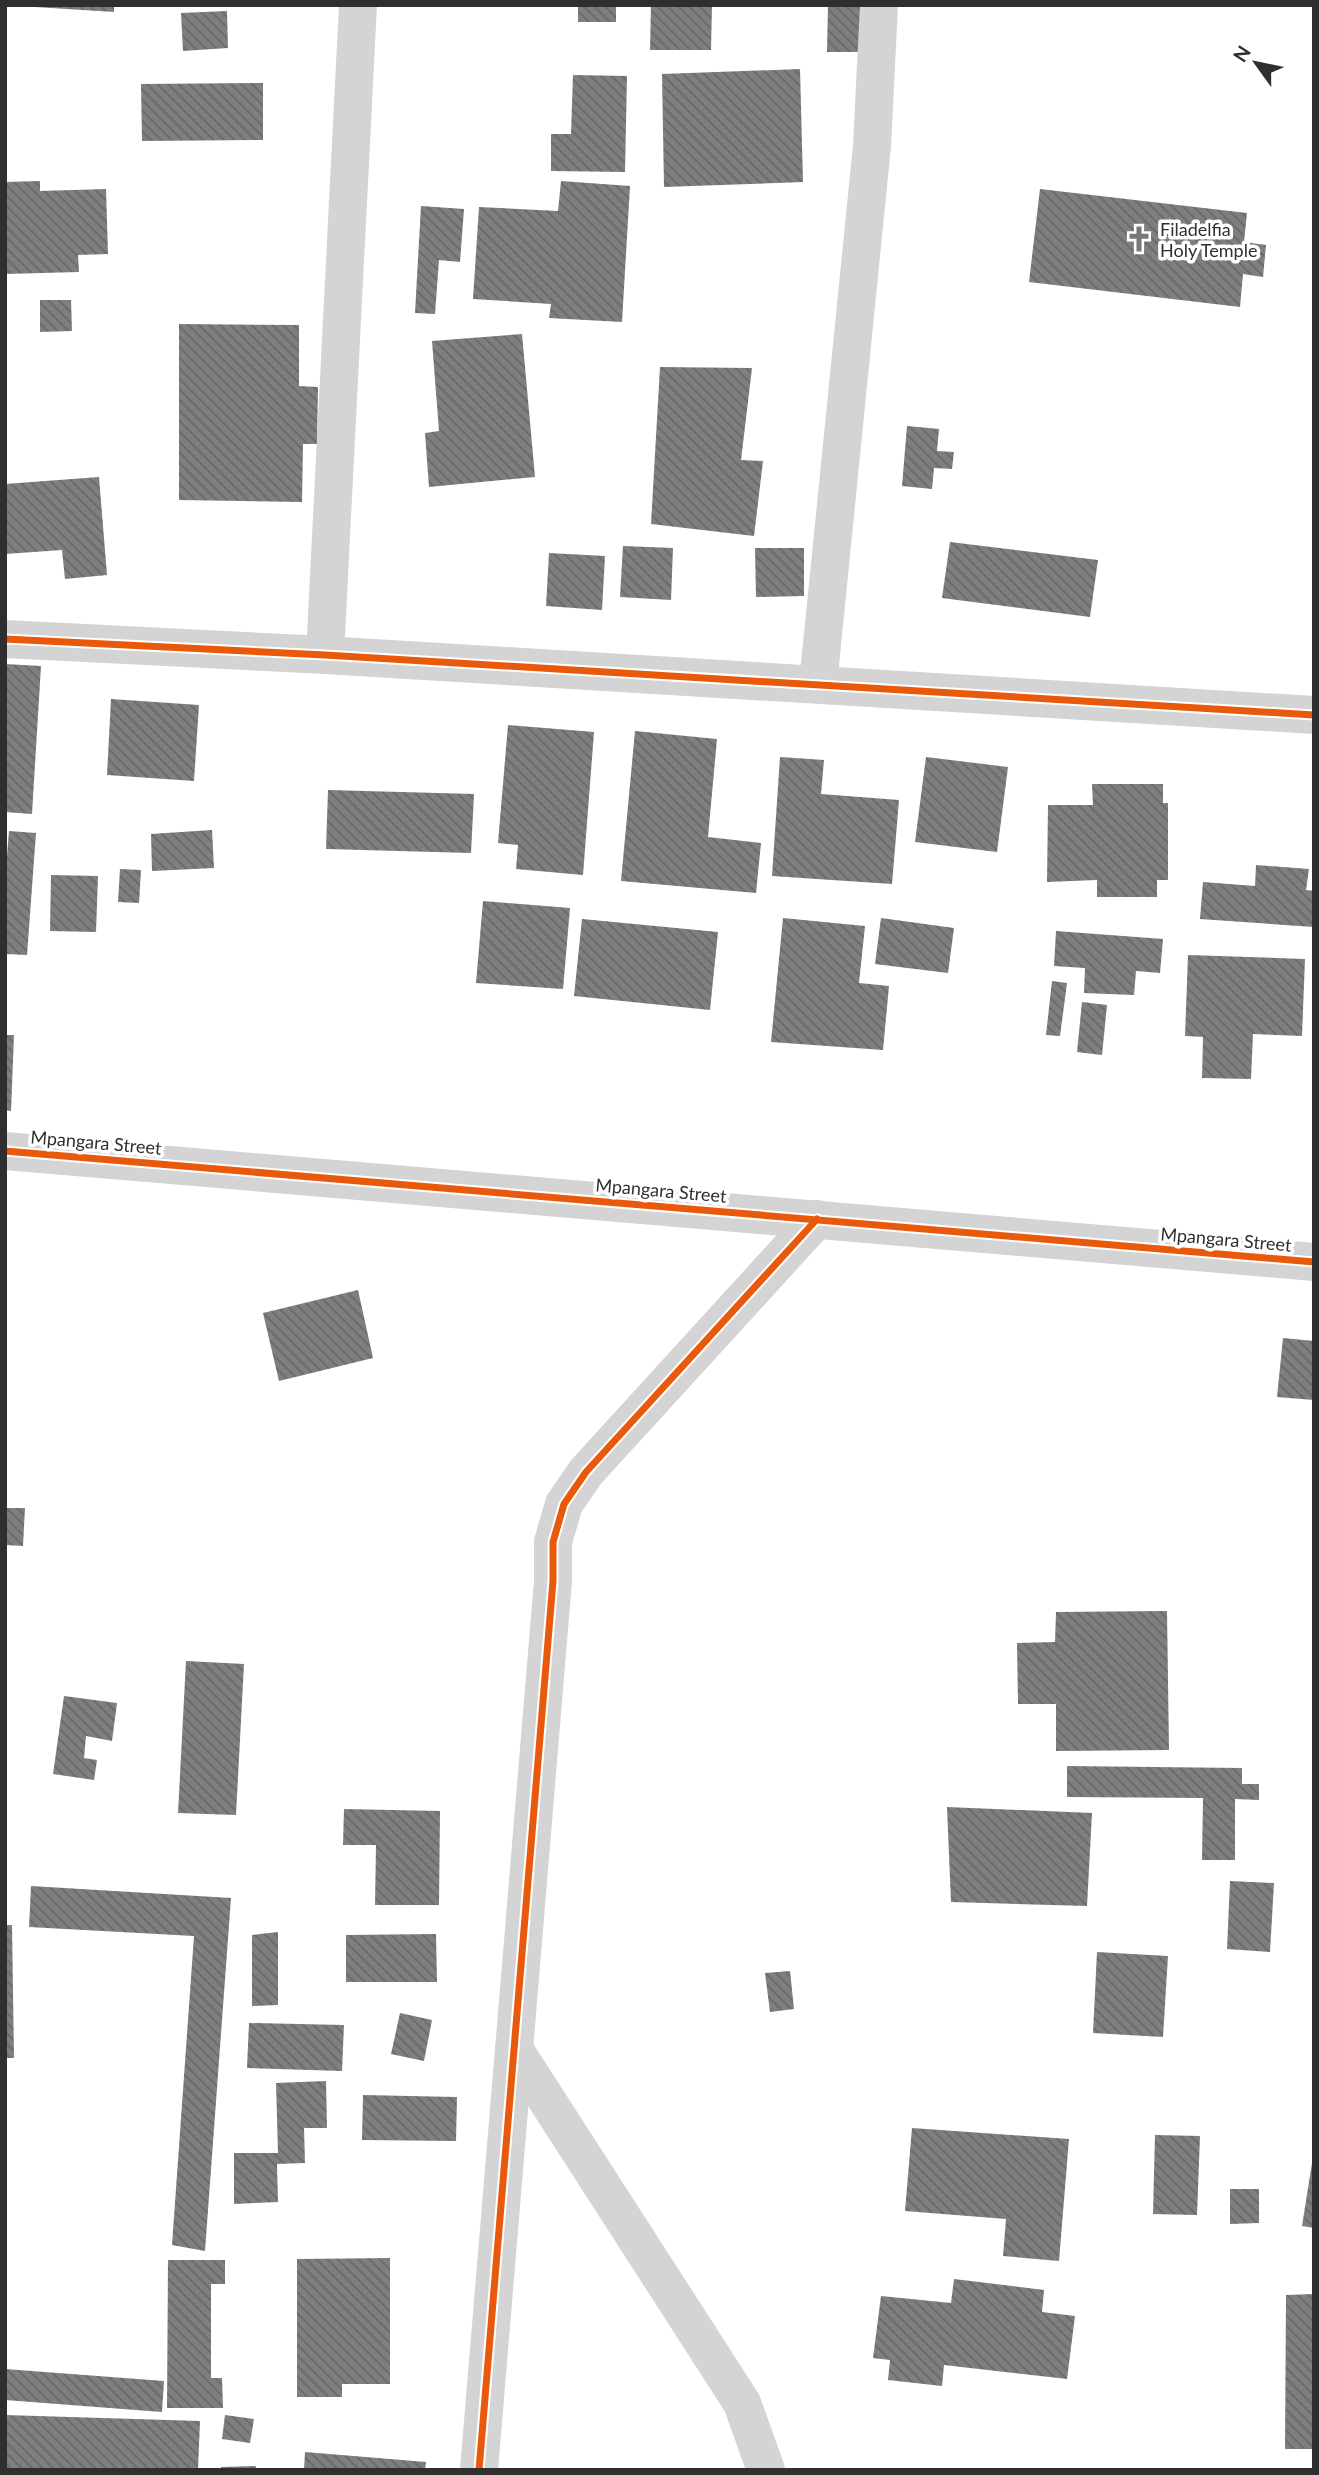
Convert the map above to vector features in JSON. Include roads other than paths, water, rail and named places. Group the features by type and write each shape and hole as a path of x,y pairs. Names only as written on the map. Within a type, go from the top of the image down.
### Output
{"street":[{"path":"325,655 358,5"},
{"path":"818,684 873,146 879,5"},
{"path":"5,639 325,655 1314,715"},
{"name":"Mpangara Street","path":"5,1151 1314,1262"},
{"path":"478,2470 552,1595 553,1542 564,1504 586,1472 817,1219"},
{"path":"514,2049 742,2403 766,2470"}],"place":[{"name":"Filadelfia Holy Temple","path":"1139,239"}]}
